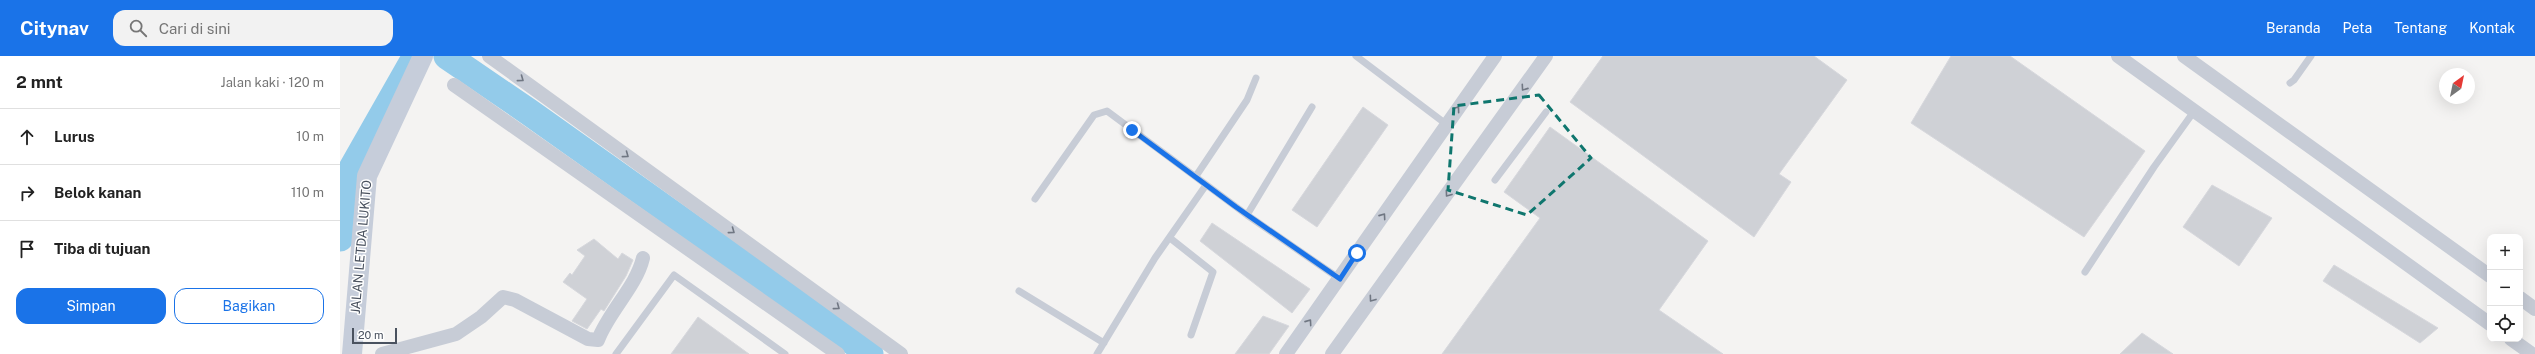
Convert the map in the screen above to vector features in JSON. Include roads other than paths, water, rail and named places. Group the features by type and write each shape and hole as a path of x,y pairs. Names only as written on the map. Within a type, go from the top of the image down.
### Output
{"street":[{"name":"JALAN LETDA LUKITO","path":"352,354 367,176 423,56"},
{"path":"489,56 901,354"},
{"path":"1286,354 1495,56"},
{"path":"1332,354 1546,56"},
{"path":"2118,56 2487,322"},
{"path":"2184,56 2487,274"},
{"path":"454,85 838,354"},
{"path":"382,354 456,334 481,317 503,297 515,300 588,339 598,340 619,301 640,270 644,258"},
{"path":"2523,300 2535,308"},
{"path":"2515,342 2532,354"}],"lane":[{"path":"1356,56 1446,124"},
{"path":"2290,83 2294,80 2311,56"},
{"path":"1196,176 1247,100 1256,78"},
{"path":"1247,215 1312,107"},
{"path":"2085,272 2154,167 2195,110"},
{"path":"1035,199 1094,115 1107,111 1247,215 1340,279"},
{"path":"1495,180 1546,112"},
{"path":"1097,354 1155,258 1206,185"},
{"path":"1170,238 1213,272 1191,335"},
{"path":"616,354 674,276 785,354"},
{"path":"1019,291 1104,343"}],"waterway":[{"path":"447,56 529,112 870,354"},
{"path":"340,238 351,170 413,61"}]}
